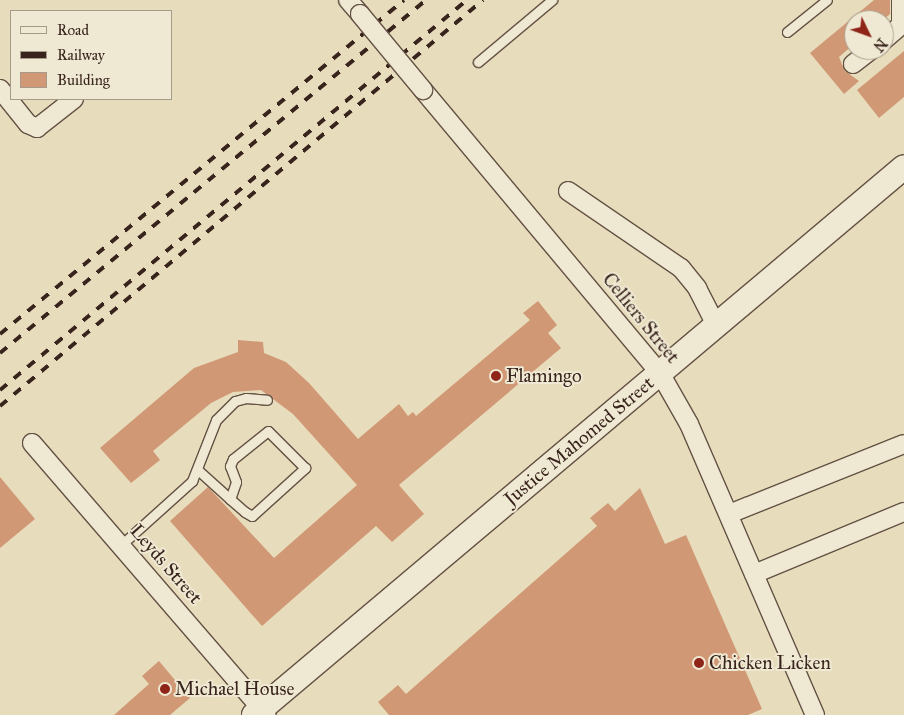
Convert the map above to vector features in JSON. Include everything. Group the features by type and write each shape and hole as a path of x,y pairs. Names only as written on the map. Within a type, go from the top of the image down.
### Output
{"main road":[{"name":"Justice Mahomed Street","path":"261,713 904,167"}],"street":[{"name":"Celliers Street","path":"348,0 660,373 689,424 815,715"},
{"path":"894,31 901,25 901,0"},
{"path":"853,64 858,60"},
{"path":"0,89 28,124 37,128 73,100"},
{"path":"568,191 681,268 697,288 716,325"},
{"name":"Leyds Street","path":"32,443 121,545 261,713"},
{"path":"729,514 904,444"},
{"path":"754,574 904,512"}],"lane":[{"path":"478,62 552,0"},
{"path":"787,32 827,0"},
{"path":"121,545 199,471 216,420 228,407 246,398 267,400"},
{"path":"199,471 230,499 252,516 305,468 268,431 233,459 230,466 236,482 230,499"}],"building":[{"path":"874,0 890,0 890,10 862,10"},
{"path":"844,25 844,53 839,57 845,71 859,81 844,94 810,53"},
{"path":"904,51 904,97 879,118 857,90"},
{"path":"538,301 557,325 548,333 561,348 399,485 424,514 392,542 376,526 262,626 170,521 208,487 274,558 357,485 293,414 261,390 233,392 211,403 153,451 160,460 131,483 100,448 194,368 238,352 238,340 263,342 264,353 286,362 309,383 358,439 399,404 408,416 413,412 416,416 530,320 523,313"},
{"path":"0,477 35,519 0,548"},
{"path":"640,488 665,544 686,535 762,709 748,715 389,715 378,702 398,685 406,694 597,526 590,518 608,503 615,511"},
{"name":"Michael House","path":"159,661 190,698 170,715 114,715 149,684 142,676"}],"railway":[{"path":"0,334 404,0"},
{"path":"0,353 426,0"},
{"path":"0,390 467,0"},
{"path":"0,406 483,0"}],"place":[{"name":"Flamingo","path":"496,376"},
{"name":"Chicken Licken","path":"699,663"},
{"name":"Michael House","path":"165,689"}]}
